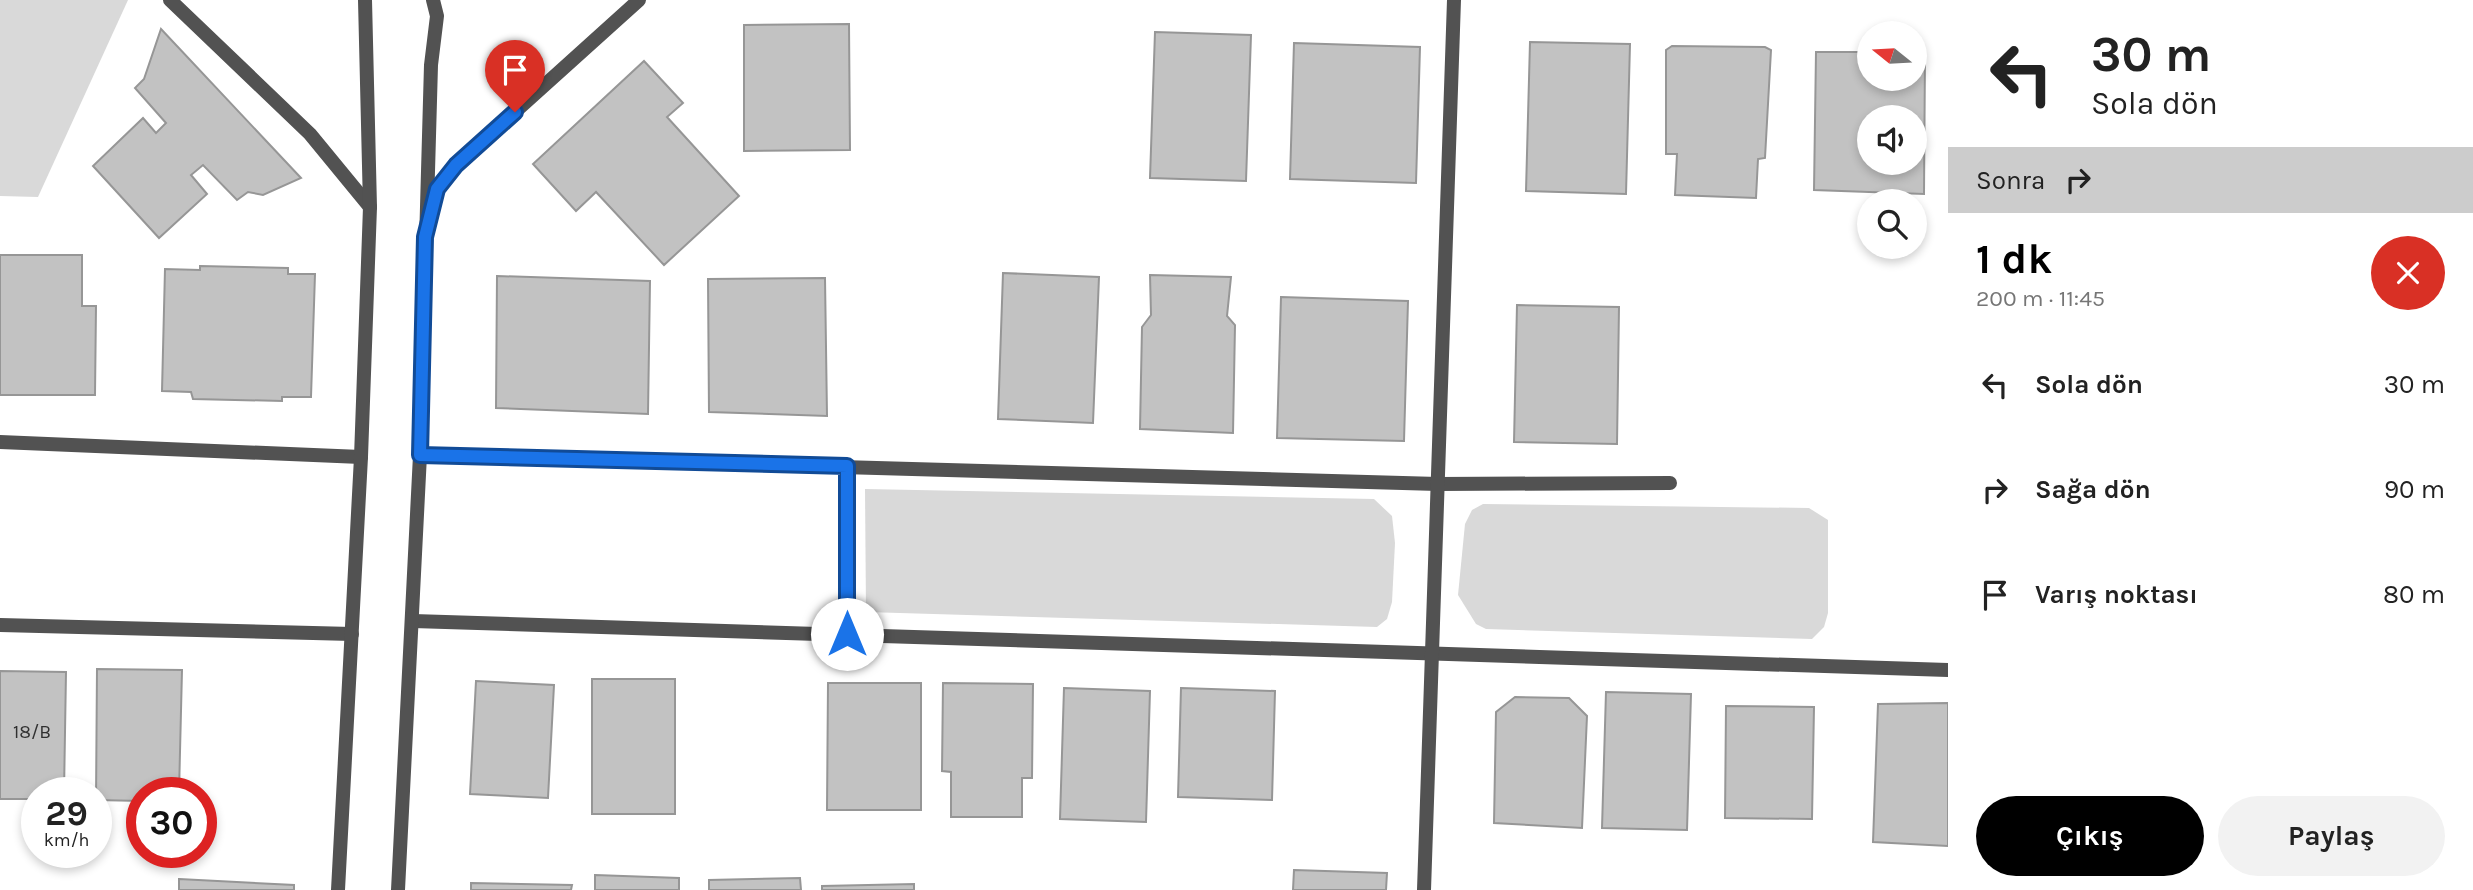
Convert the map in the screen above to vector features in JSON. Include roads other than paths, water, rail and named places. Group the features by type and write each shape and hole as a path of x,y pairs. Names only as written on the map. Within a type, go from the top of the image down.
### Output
{"street":[{"path":"170,0 310,134 370,207"},
{"path":"338,890 361,457 370,207 365,0"},
{"path":"397,890 420,455 431,65 437,16 433,0"},
{"path":"425,237 437,189 456,165 639,0"},
{"path":"1424,890 1454,0"},
{"path":"0,442 361,457"},
{"path":"420,455 1437,484 1670,483"},
{"path":"847,466 847,634"},
{"path":"413,621 1948,670"},
{"path":"0,625 352,634"}]}
